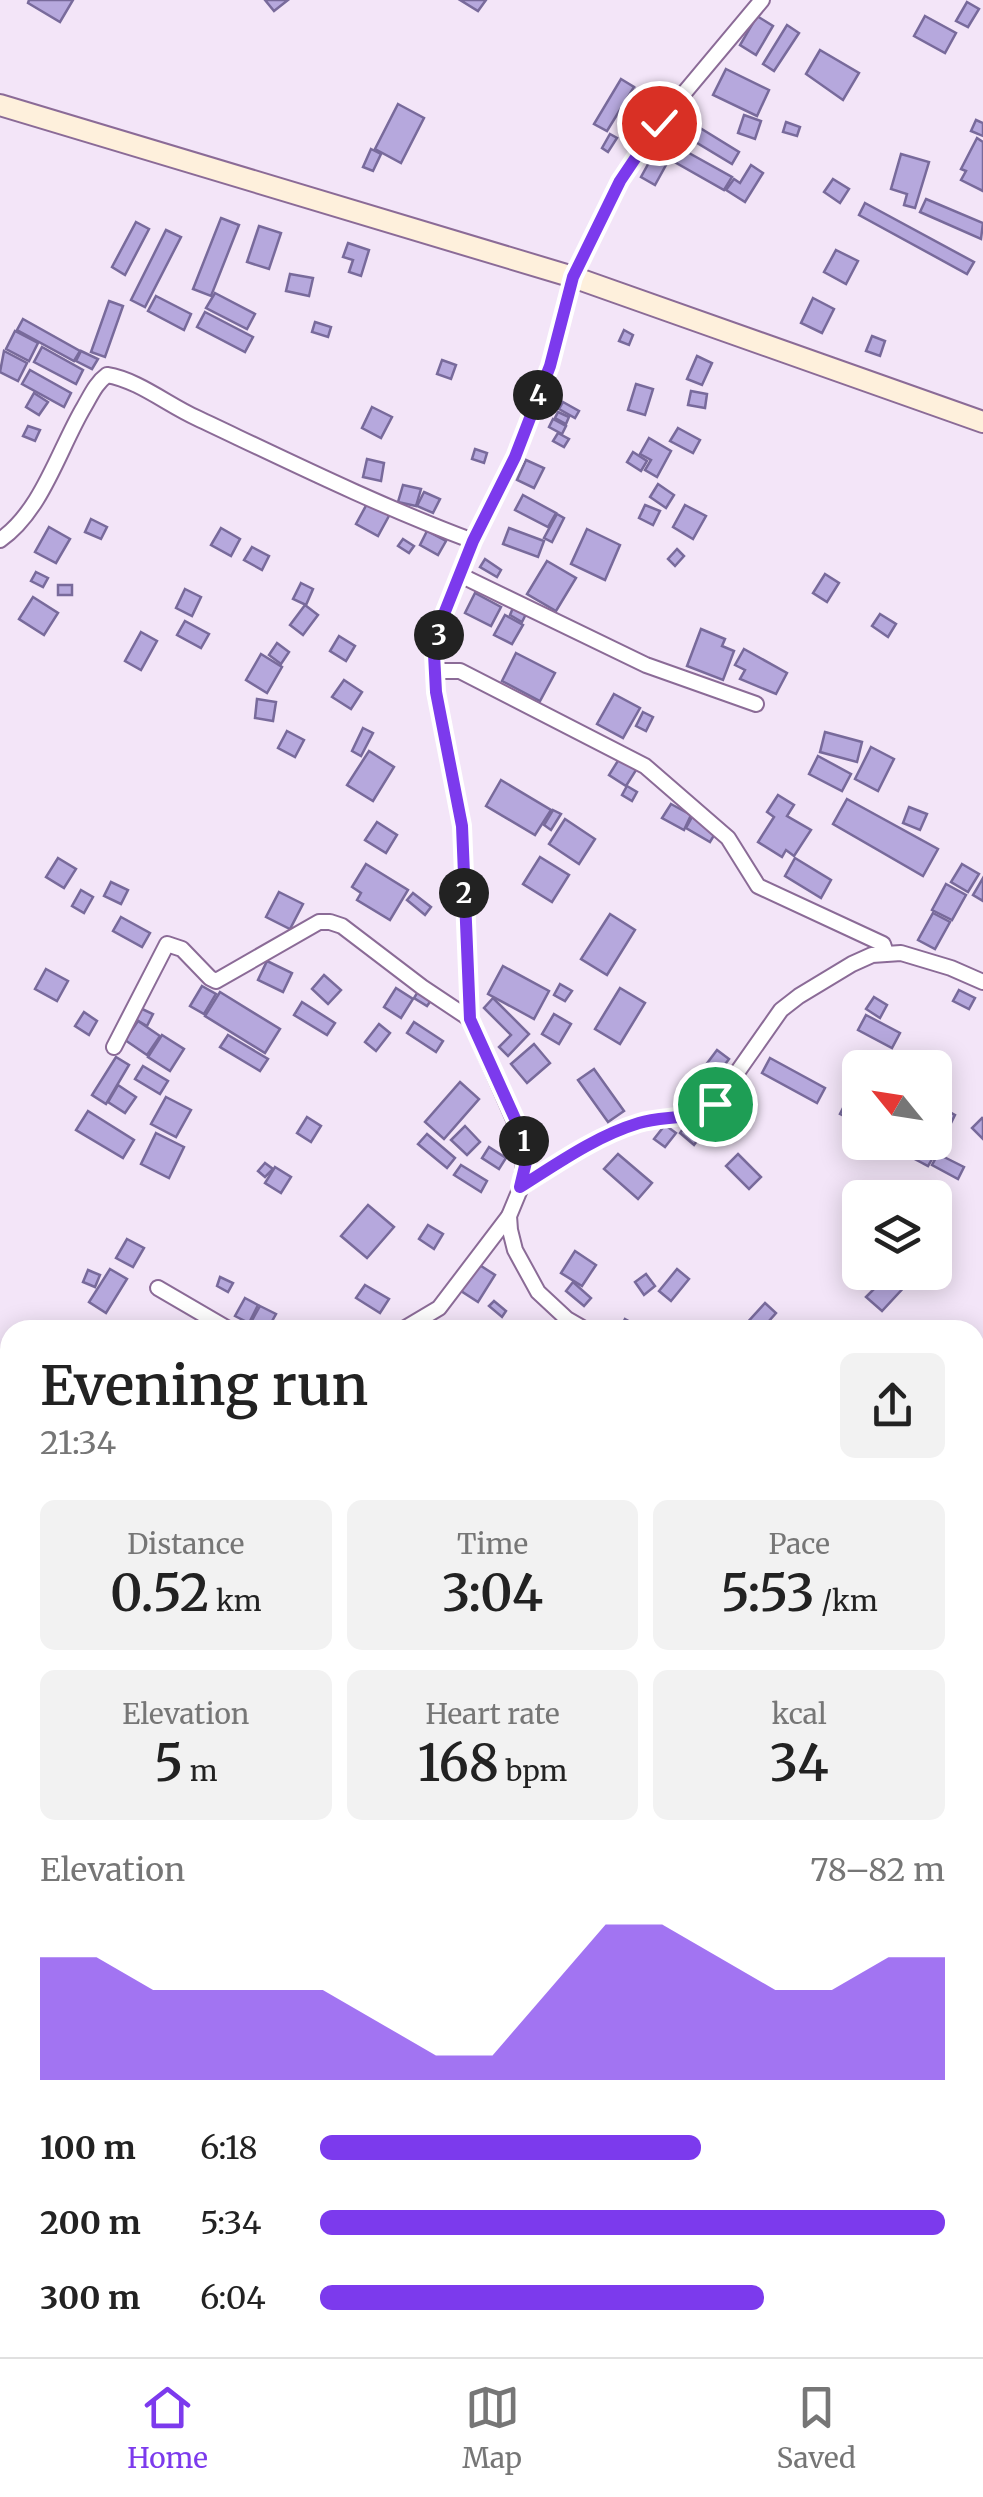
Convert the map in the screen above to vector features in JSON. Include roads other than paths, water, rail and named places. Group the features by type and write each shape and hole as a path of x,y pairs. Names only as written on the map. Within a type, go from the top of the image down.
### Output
{"main road":[{"path":"0,105 573,277 983,422"}],"street":[{"path":"419,1320 440,1308 509,1216 526,1162 521,1132 470,1019 462,826 435,672 434,654 444,614 473,541 515,457 550,366 573,277 620,181 649,138 762,0"},
{"path":"0,540 12,531 36,497 99,380 106,375 127,381 208,424 473,541"},
{"path":"460,575 646,665 756,704"},
{"path":"435,672 460,671 645,766 728,838 758,886 883,944 886,952"},
{"path":"114,1047 167,944 182,949 216,980 319,922 342,926 422,988 470,1019"},
{"path":"520,1187 606,1136 641,1122 706,1110 715,1104 781,1010 852,964 886,952 901,953 983,982"},
{"path":"509,1216 515,1250 526,1275 552,1307 571,1320"},
{"path":"158,1288 213,1320"}]}
